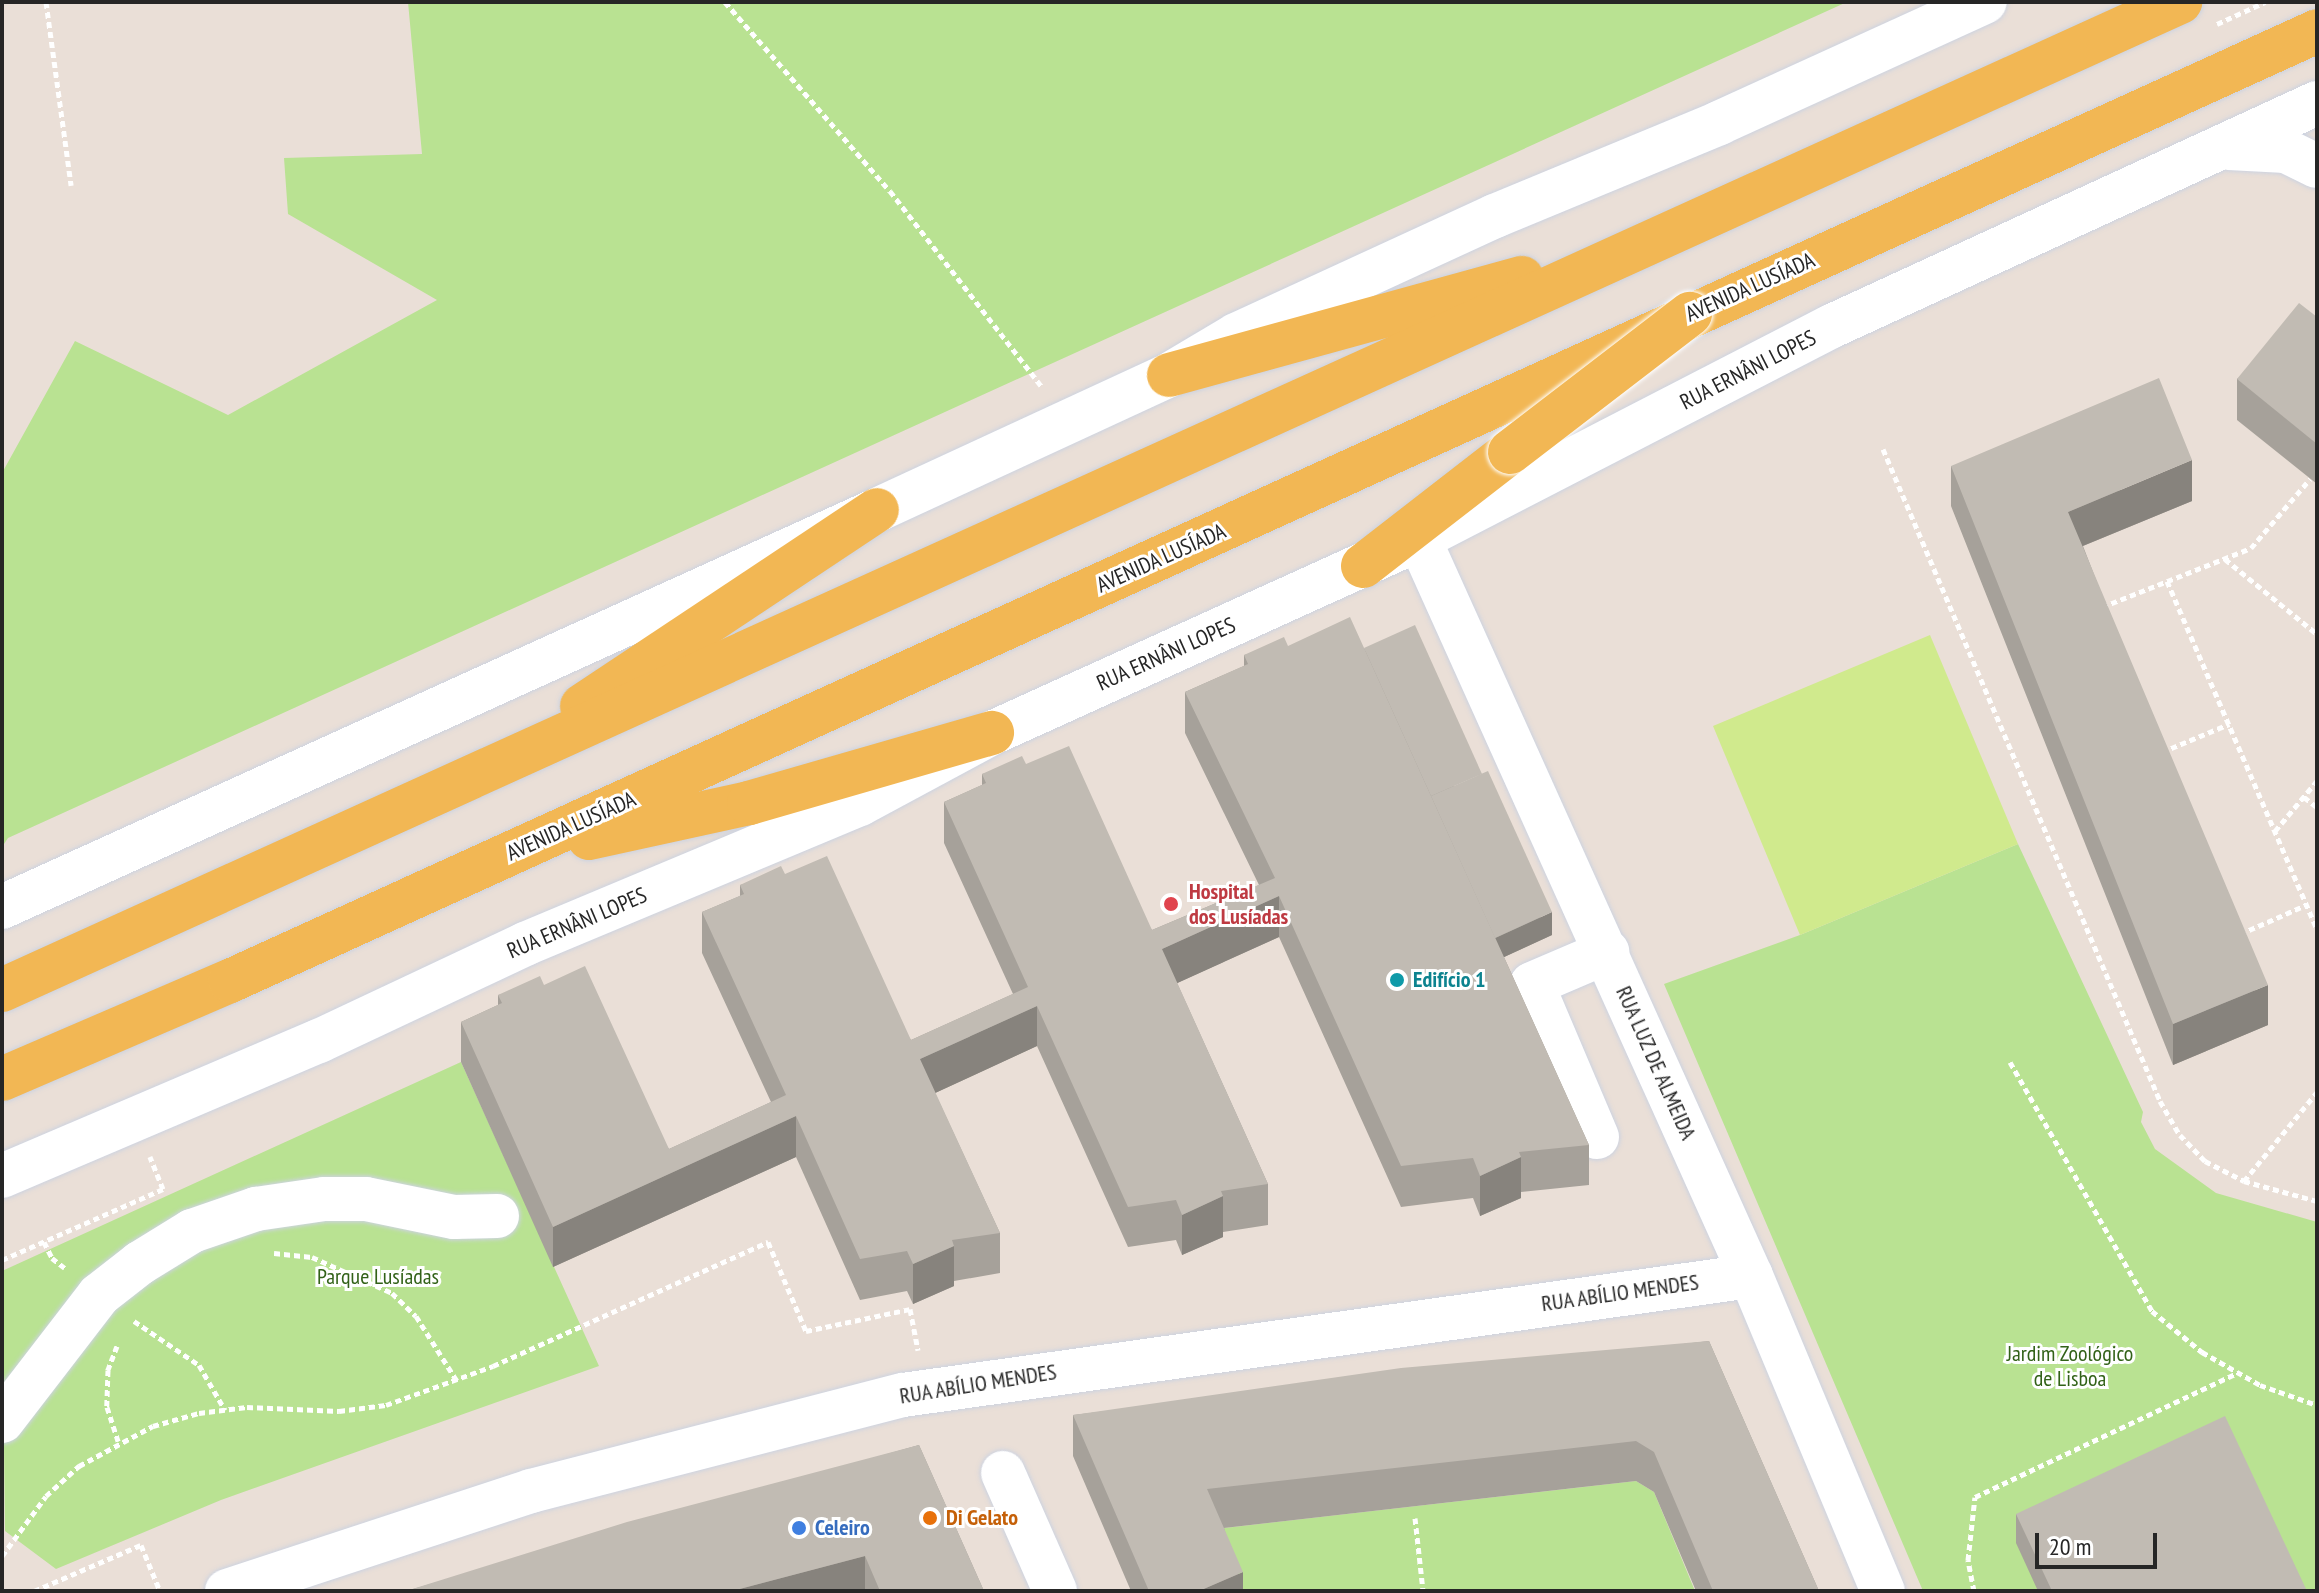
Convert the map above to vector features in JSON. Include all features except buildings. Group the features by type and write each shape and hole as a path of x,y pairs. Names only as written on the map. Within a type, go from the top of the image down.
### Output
{"main road":[{"path":"2,990 452,789 1441,320 1666,236 2180,2"},
{"name":"AVENIDA LUSÍADA","path":"8,1077 504,857 1482,412 1690,314 2317,31"},
{"path":"1363,566 1690,314"},
{"path":"1169,375 1441,320"},
{"path":"452,789 877,510"},
{"path":"504,857 749,803 992,733"}],"street":[{"path":"2,907 1169,375 1236,335 1495,216 1719,123 1985,2"},
{"name":"RUA ERNÂNI LOPES","path":"2,1176 134,1121 525,944 860,804 992,733 1419,539 1832,326 2317,103"},
{"path":"2222,148 2286,151 2317,166"},
{"name":"RUA LUZ DE ALMEIDA","path":"1419,539 1751,1276 1883,1591"},
{"path":"1597,1137 1532,984 1607,952"},
{"path":"2,1421 99,1295 140,1263 192,1231 256,1209 324,1199 366,1199 454,1217 497,1216"},
{"name":"RUA ABÍLIO MENDES","path":"227,1591 531,1491 903,1395 1751,1276"},
{"path":"1003,1473 1055,1591"}],"path":[{"path":"46,2 71,185"},
{"path":"725,2 890,191 1068,421"},
{"path":"1883,449 2160,1101 2180,1135 2205,1161 2244,1181 2317,1201"},
{"path":"2093,611 2251,548 2310,479"},
{"path":"2224,559 2317,634"},
{"path":"2167,581 2317,930"},
{"path":"2154,756 2229,724"},
{"path":"2275,831 2317,781"},
{"path":"2304,797 2317,807"},
{"path":"2232,938 2306,905"},
{"path":"2010,1062 2152,1311 2202,1352 2238,1372 2317,1405"},
{"path":"2244,1181 2317,1092"},
{"path":"2,1260 163,1189 134,1121"},
{"path":"2,1556 46,1496 79,1466 118,1441 183,1417 225,1410 354,1409 386,1405 457,1381 768,1242 806,1331 910,1309 919,1354"},
{"path":"267,1254 312,1257 392,1293 416,1316 457,1381"},
{"path":"136,1310 128,1317 199,1365 225,1410"},
{"path":"108,1370 107,1407 118,1441"},
{"path":"1974,1591 1968,1560 1975,1497 2238,1372"},
{"path":"1415,1518 1423,1591"},
{"path":"34,1591 141,1545 160,1591"}],"green space":[{"path":"408,2 1847,2 8,838 2,847 2,473 75,341 228,415 437,300 288,214 284,158 422,154"},
{"path":"1930,635 2018,844 1800,935 1713,726"},
{"name":"Jardim Zoológico de Lisboa","path":"2018,844 2143,1112 2141,1122 2155,1149 2216,1193 2317,1222 2317,1591 1923,1591 1664,984 1800,935"},
{"name":"Parque Lusíadas","path":"461,1062 599,1366 221,1500 56,1569 5,1531 2,1271"},
{"path":"1636,1481 1654,1492 1695,1591 1234,1591 1207,1530"}],"place":[{"name":"Hospital dos Lusíadas","path":"1171,904"},
{"name":"Edifício 1","path":"1397,980"},
{"name":"Di Gelato","path":"930,1518"},
{"name":"Celeiro","path":"799,1528"}]}
